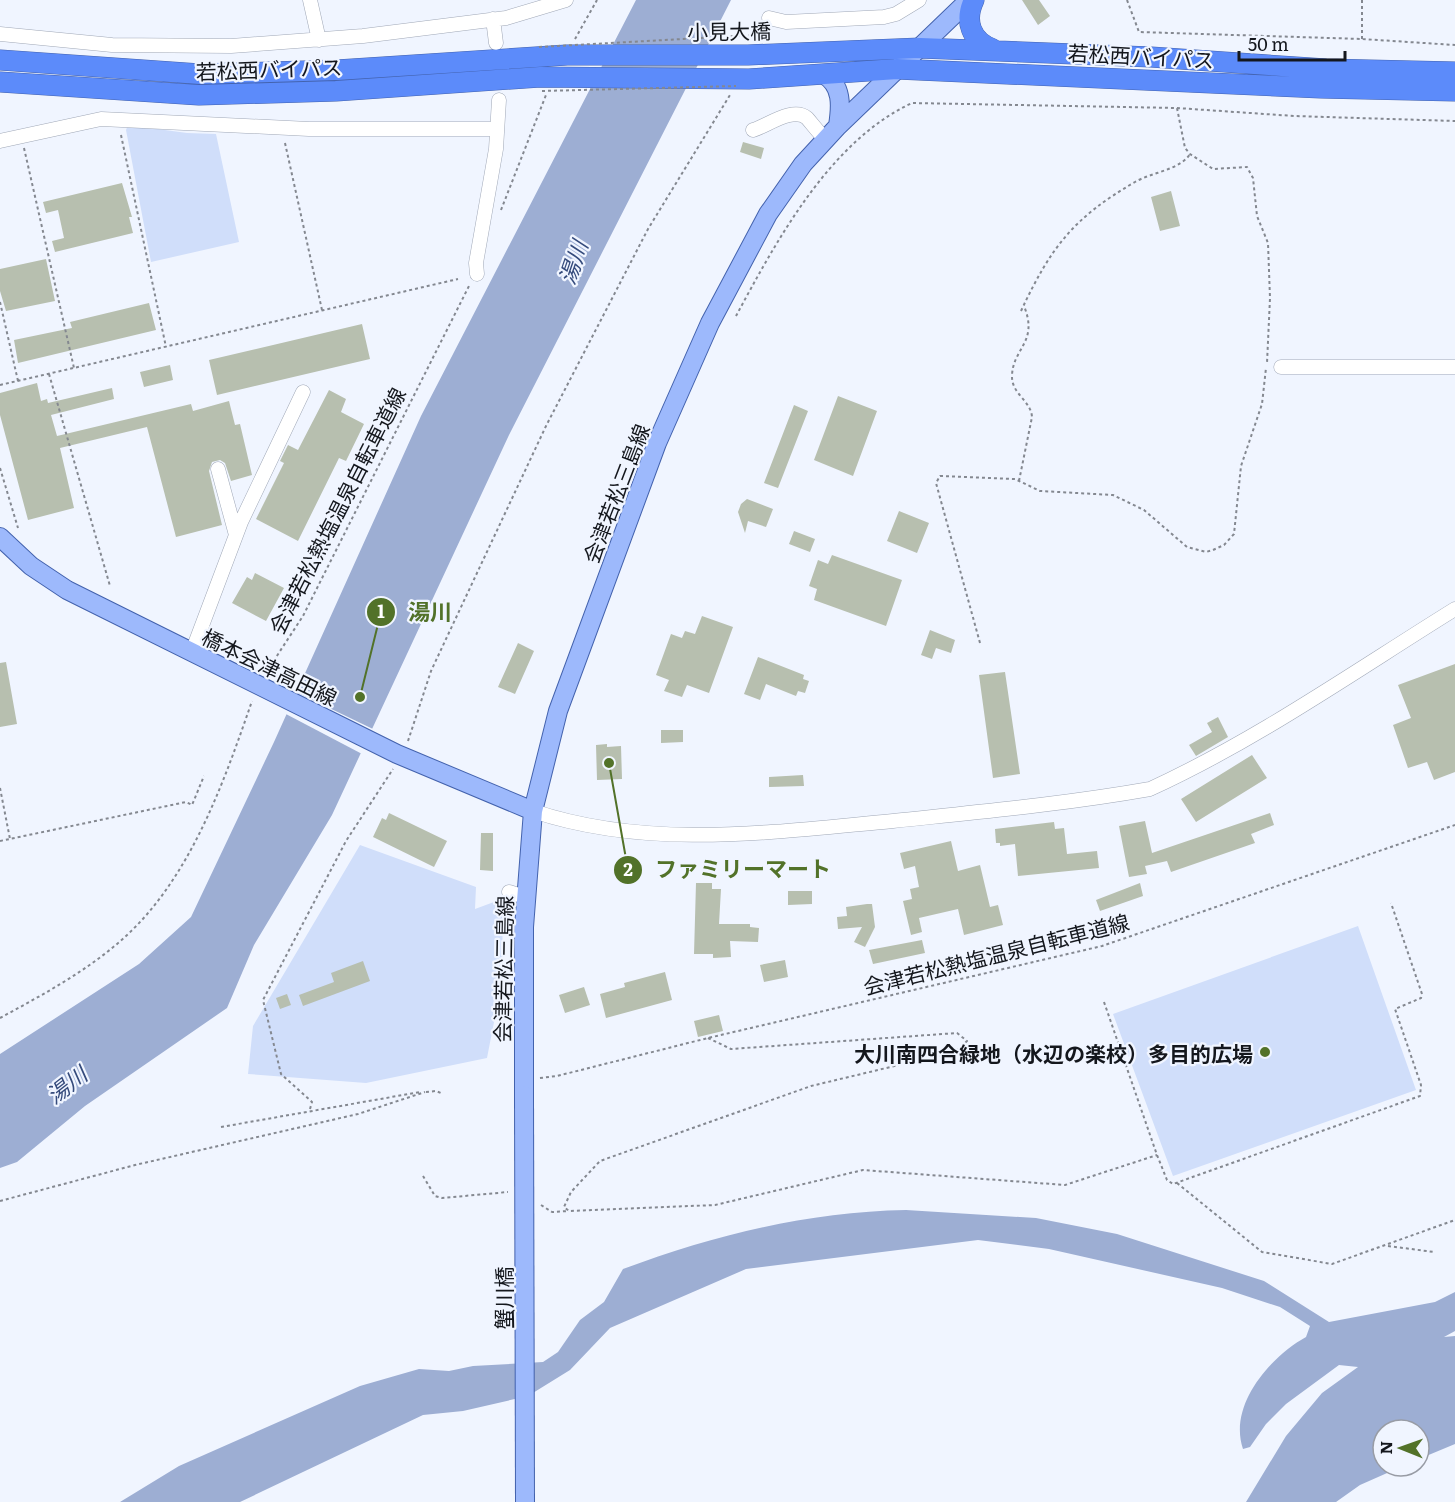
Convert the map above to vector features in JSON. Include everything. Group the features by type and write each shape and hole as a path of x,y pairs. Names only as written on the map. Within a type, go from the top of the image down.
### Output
{"highway":[{"path":"974,0 969,14 971,30 980,42 993,49"},
{"name":"小見大橋","path":"539,51 567,55 748,55 920,48"},
{"name":"若松西バイパス","path":"920,48 993,49 1326,69 1455,72"},
{"name":"若松西バイパス","path":"0,60 200,74 337,70 539,51"},
{"name":"若松西バイパス","path":"897,69 1455,92"},
{"path":"545,84 743,82 897,69"},
{"name":"若松西バイパス","path":"0,82 199,95 545,84"}],"main road":[{"name":"会津若松三島線","path":"524,1095 517,894 533,811 558,711 657,443 691,362 768,214 803,164 838,126 969,0"},
{"path":"823,74 838,90 841,106 838,126"},
{"name":"橋本会津高田線","path":"0,537 31,566 67,590 400,755 533,811"},
{"name":"蟹川橋","path":"524,1095 525,1502"}],"street":[{"path":"310,0 319,40"},
{"path":"0,34 72,43 166,47 231,46 319,40 492,19 552,6 566,0"},
{"path":"769,18 786,22 884,17 896,15 919,0"},
{"path":"492,19 496,43"},
{"path":"477,274 476,263 497,129 499,100"},
{"path":"753,130 787,115 799,115 806,118 826,140"},
{"path":"0,141 92,121 118,120 282,128 497,129"},
{"path":"1281,367 1455,367"},
{"path":"192,652 236,535 303,393"},
{"path":"218,469 236,535"},
{"path":"533,811 567,823 635,832 742,834 927,818 1150,789 1193,769 1299,707 1455,609"}],"path":[{"path":"567,55 597,0"},
{"path":"1127,0 1139,33 1362,39 1455,45"},
{"path":"1362,0 1362,39"},
{"path":"539,51 754,35"},
{"path":"499,215 545,84 743,82"},
{"path":"310,1109 312,1102 281,1074 263,1000 346,840 400,755 431,671 546,426 648,229 743,82"},
{"path":"736,316 780,236 830,171 874,126 906,105 925,102 1177,108 1294,116 1455,121"},
{"path":"980,643 936,483 940,476 1019,482 1040,491 1113,495 1144,510 1187,547 1199,552 1206,552 1224,545 1234,534 1242,466 1262,404 1270,317 1268,243 1257,216 1253,178 1247,167 1213,169 1190,154 1185,148 1177,108"},
{"path":"118,120 166,346"},
{"path":"282,128 322,310"},
{"path":"21,136 74,368"},
{"path":"1021,311 1040,271 1071,228 1136,181 1167,168 1185,164 1190,154"},
{"name":"会津若松熱塩温泉自転車道線","path":"0,1018 58,986 98,959 126,936 163,894 195,839 261,686 303,616 453,316 477,274"},
{"path":"0,385 458,279"},
{"path":"0,302 18,381"},
{"path":"1019,482 1032,417 1032,411 1015,390 1012,379 1013,368 1028,335 1029,320 1024,306"},
{"path":"49,374 110,586"},
{"path":"0,468 18,528"},
{"path":"0,841 186,802 192,805 204,776"},
{"path":"0,788 10,839"},
{"name":"会津若松熱塩温泉自転車道線","path":"534,1078 557,1076 708,1038 1102,946 1455,825"},
{"path":"1104,1002 1157,1155 1169,1184 1177,1183 1420,1095 1421,1085 1395,1009 1421,998 1422,994 1391,903"},
{"path":"569,1211 564,1207 571,1192 600,1161 811,1086 945,1054 957,1050 967,1041 957,1033 731,1049 708,1038"},
{"path":"221,1127 310,1109 425,1092 436,1091 443,1094"},
{"path":"0,1201 135,1165 358,1114 425,1092"},
{"path":"536,1199 552,1212 715,1204 864,1170 1065,1185 1157,1155"},
{"path":"423,1176 435,1196 442,1198 514,1192"},
{"path":"1177,1183 1262,1252 1332,1264 1455,1220"},
{"path":"1385,1245 1434,1252"}],"shaded area":[{"path":"128,125 187,133 216,134 239,242 151,262 126,130"},
{"path":"360,845 476,887 475,909 502,899 503,976 487,1058 366,1083 248,1074 253,1026"},
{"name":"大川南四合緑地（水辺の楽校）多目的広場","path":"1358,926 1416,1090 1173,1176 1113,1014"}],"water":[{"path":"636,0 731,0 509,435 332,815 254,945 227,1008 85,1106 17,1162 0,1168 0,1054 139,964 191,917 274,742 421,416"},
{"path":"906,1210 1036,1218 1117,1234 1264,1281 1329,1322 1435,1302 1455,1292 1455,1331 1444,1337 1455,1336 1455,1444 1431,1454 1431,1418 1371,1418 1371,1478 1376,1478 1360,1485 1336,1502 1246,1502 1286,1436 1322,1393 1358,1367 1339,1365 1286,1404 1266,1424 1250,1447 1243,1449 1240,1432 1241,1416 1255,1384 1279,1357 1306,1337 1310,1326 1280,1307 1222,1288 1049,1249 978,1240 746,1269 610,1328 570,1370 528,1396 463,1411 423,1415 240,1502 120,1502 179,1466 360,1386 419,1369 449,1371 473,1366 543,1362 558,1352 580,1320 604,1302 623,1269 727,1236 797,1221"}],"pier":[{"path":"294,691 375,730 364,755 284,713"}],"building":[{"path":"1022,0 1039,0 1050,16 1038,25"},
{"path":"743,142 764,148 761,159 740,152"},
{"path":"122,183 132,217 129,217 133,233 55,252 52,241 64,238 58,210 46,213 43,202"},
{"path":"1171,191 1180,226 1160,231 1151,197"},
{"path":"46,259 55,301 6,311 0,291 0,269"},
{"path":"149,303 156,330 18,363 14,340 72,328 70,322"},
{"path":"362,324 370,359 217,395 209,360"},
{"path":"170,365 173,380 144,387 140,372"},
{"path":"37,383 41,401 47,399 48,403 112,388 114,399 51,415 57,436 191,404 193,411 229,401 235,425 240,424 252,475 231,481 225,463 220,460 212,462 209,471 222,525 176,537 147,427 60,448 74,508 28,520 0,415 0,393"},
{"path":"329,390 346,399 341,412 364,424 346,461 339,458 298,541 256,519 284,463 280,461 288,445 298,450"},
{"path":"838,396 877,411 853,476 814,460"},
{"path":"794,405 808,411 778,488 764,483"},
{"path":"747,499 773,509 766,527 748,521 745,533 738,512 741,504"},
{"path":"899,511 929,523 917,553 887,541"},
{"path":"794,531 815,539 810,552 789,544"},
{"path":"832,555 902,580 886,626 814,600 817,589 809,586 818,560 828,564"},
{"path":"255,573 284,588 266,621 232,603 247,577 252,580"},
{"path":"702,616 733,627 709,693 687,685 682,697 664,691 669,680 656,675 671,634 682,638 685,631 695,634"},
{"path":"930,630 955,640 951,653 936,648 932,659 921,655"},
{"path":"518,643 534,651 515,694 498,687"},
{"path":"758,657 804,675 803,679 809,681 805,693 798,691 796,696 766,684 760,700 744,694"},
{"path":"6,662 17,724 0,727 0,663"},
{"path":"1455,664 1455,772 1434,780 1427,762 1408,768 1393,725 1411,718 1398,685"},
{"path":"1005,672 1020,774 993,778 979,675"},
{"path":"1218,717 1228,737 1196,756 1189,745 1212,732 1207,723"},
{"path":"661,730 683,730 683,742 661,743"},
{"path":"607,744 607,747 621,746 622,779 597,780 596,745"},
{"path":"1252,755 1267,778 1196,822 1181,799"},
{"path":"803,775 804,786 769,787 769,777"},
{"path":"389,813 447,841 434,867 373,837 382,818 386,820"},
{"path":"1270,813 1274,825 1251,834 1255,843 1171,872 1167,861 1145,866 1147,874 1129,877 1119,826 1145,821 1152,853"},
{"path":"1054,822 1055,829 1064,828 1067,854 1097,851 1099,868 1018,876 1015,844 1000,846 1000,843 996,843 995,829"},
{"path":"481,833 493,833 493,871 480,870"},
{"path":"951,841 958,871 980,865 990,907 998,905 1003,925 964,935 958,909 919,918 922,932 911,935 903,901 912,899 910,889 919,887 915,866 904,869 900,853"},
{"path":"696,883 712,883 712,889 721,889 719,924 750,924 750,927 759,928 758,942 730,941 731,957 713,958 713,954 694,954"},
{"path":"1140,883 1143,896 1100,911 1096,900"},
{"path":"788,891 812,891 812,904 788,905"},
{"path":"872,904 875,927 865,947 854,942 862,927 838,929 837,917 847,916 846,907"},
{"path":"922,940 925,953 873,964 869,950"},
{"path":"785,960 788,977 764,982 760,965"},
{"path":"363,961 370,981 303,1006 299,995 334,982 331,973"},
{"path":"665,972 672,1000 606,1018 600,994 625,987 624,983"},
{"path":"584,987 590,1005 565,1013 559,995"},
{"path":"287,994 291,1005 280,1009 276,998"},
{"path":"719,1015 723,1031 698,1037 694,1021"}],"place":[{"name":"湯川","path":"360,697"},
{"name":"ファミリーマート","path":"609,763"},
{"name":"大川南四合緑地（水辺の楽校）多目的広場","path":"1265,1052"}]}
